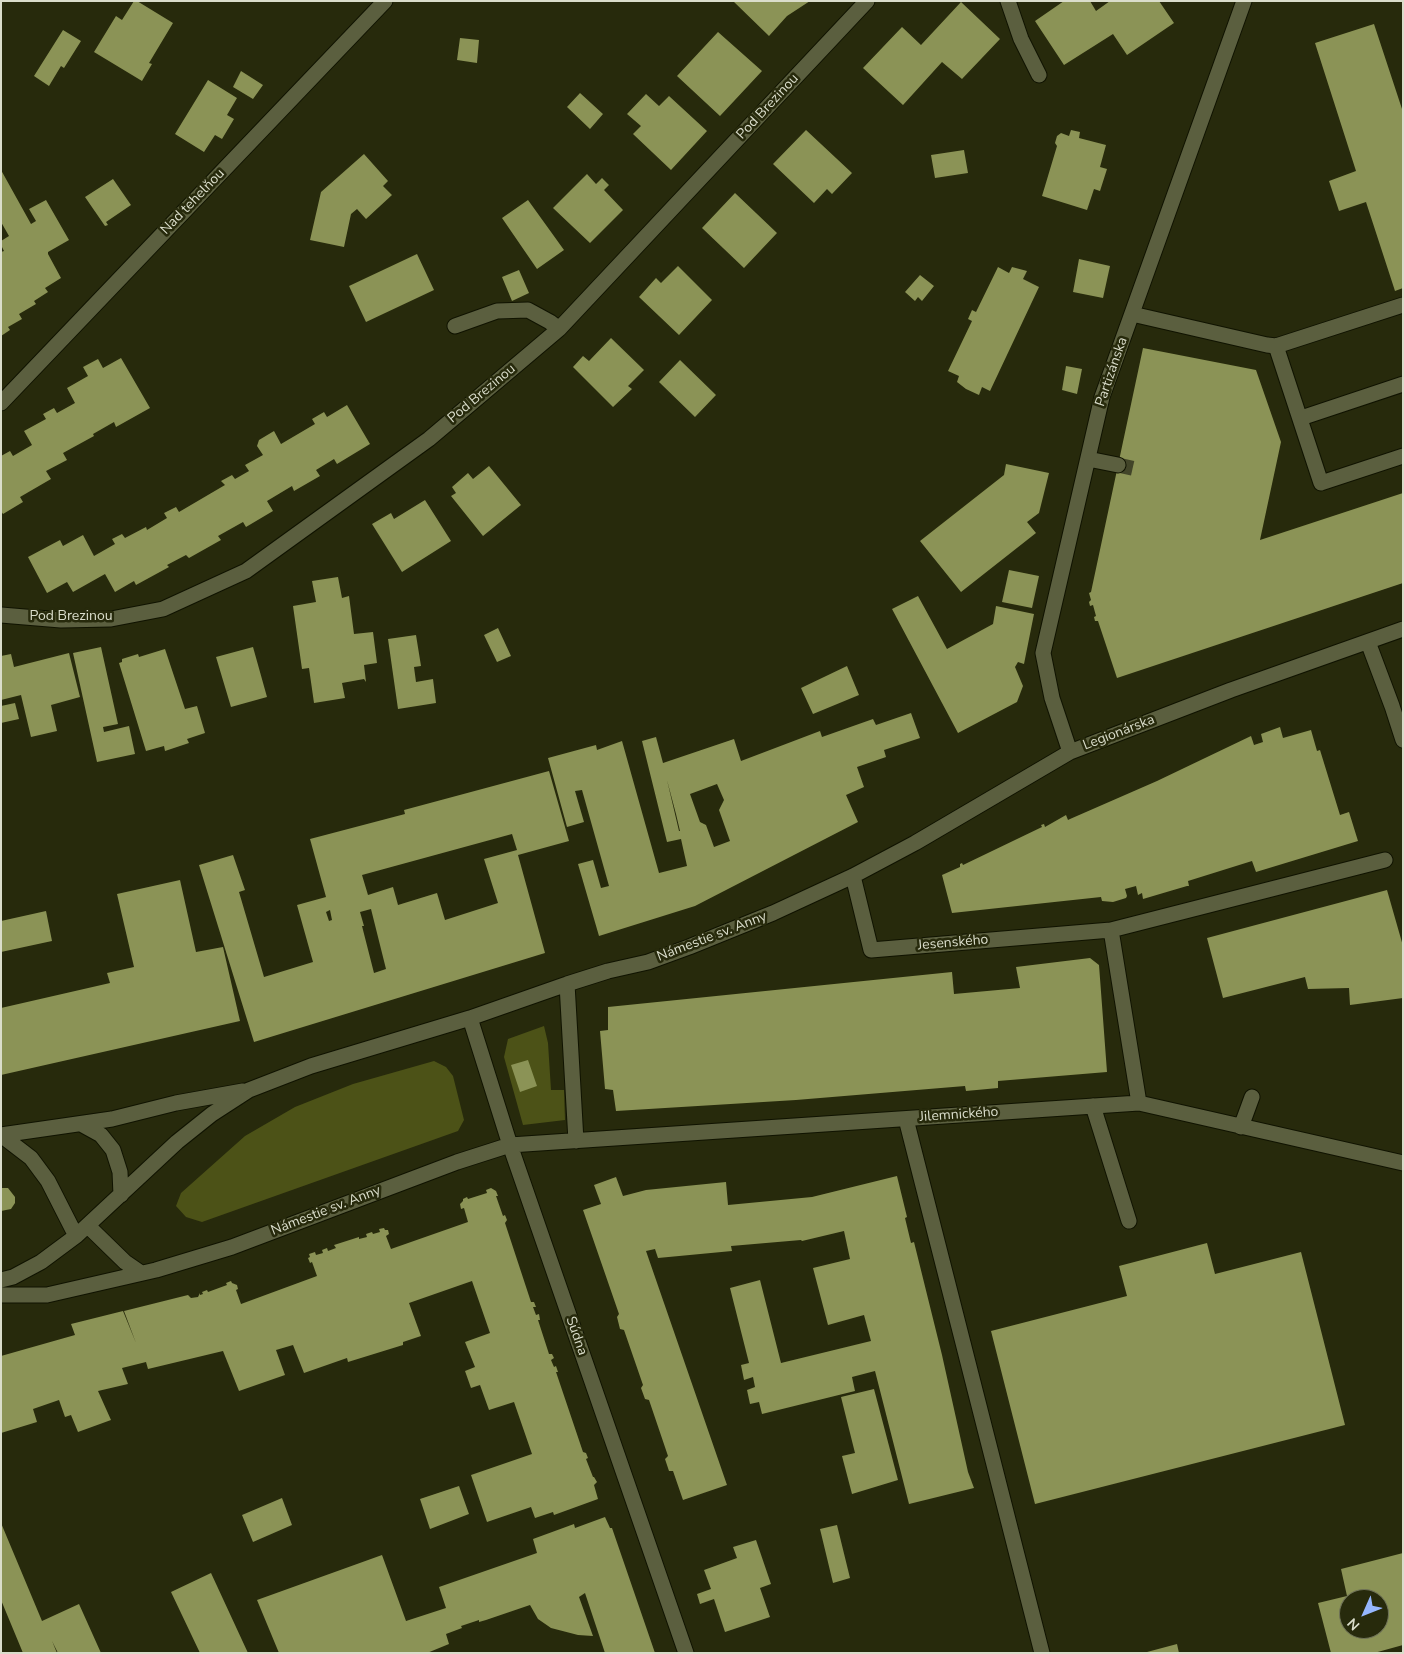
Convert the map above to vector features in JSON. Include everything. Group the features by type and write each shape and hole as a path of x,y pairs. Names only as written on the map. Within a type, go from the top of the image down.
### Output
{"street":[{"name":"Nad tehelňou","path":"1,402 385,1"},
{"name":"Pod Brezinou","path":"1,616 61,620 111,619 164,609 246,571 429,439 559,329 867,1"},
{"path":"1008,1 1021,39 1039,75"},
{"name":"Partizánska","path":"1070,752 1052,698 1044,654 1102,397 1244,1"},
{"path":"1132,314 1276,346 1403,304"},
{"path":"455,326 498,311 528,310 559,329"},
{"path":"1276,346 1322,483 1403,456"},
{"path":"1301,418 1403,384"},
{"path":"1088,458 1118,465"},
{"name":"Legionárska","path":"853,876 915,844 1070,752 1230,690 1403,629"},
{"path":"1368,642 1403,740"},
{"name":"Jesenského","path":"853,876 871,950 1111,930 1384,860"},
{"name":"Námestie sv. Anny","path":"1,1280 13,1277 41,1262 82,1231 178,1142 212,1114 250,1090 311,1066 470,1018 608,971 648,962 773,913 853,876"},
{"path":"1111,930 1139,1103"},
{"path":"567,984 576,1141"},
{"name":"Súdna","path":"470,1018 510,1145 686,1653"},
{"name":"Námestie sv. Anny","path":"1,1135 112,1119 176,1103 250,1090"},
{"path":"1241,1126 1252,1097"},
{"name":"Jilemnického","path":"510,1145 1139,1103 1403,1163"},
{"path":"1093,1106 1129,1221"},
{"path":"906,1119 1042,1653"},
{"path":"81,1124 101,1135 113,1150 120,1172 121,1194"},
{"name":"Námestie sv. Anny","path":"1,1135 31,1158 82,1231 141,1273"},
{"name":"Námestie sv. Anny","path":"1,1294 47,1295 156,1270 232,1247 458,1162 510,1145"}],"green space":[{"path":"544,1026 548,1043 551,1090 564,1090 565,1120 523,1125 504,1057 508,1039"},
{"path":"434,1061 446,1067 453,1076 464,1120 458,1131 202,1222 186,1217 176,1206 181,1193 245,1136 295,1107 353,1084"}],"building":[{"path":"134,1 173,23 149,63 152,64 142,81 94,52 116,16 122,20"},
{"path":"733,1 810,1 787,16 769,36"},
{"path":"1064,1 1090,1 1096,11 1110,1 1159,1 1174,23 1127,55 1113,34 1064,65 1035,21"},
{"path":"961,2 1000,39 962,79 942,62 903,105 863,68 902,27 921,45"},
{"path":"1374,24 1403,112 1403,288 1395,291 1366,202 1339,211 1329,181 1356,171 1315,43"},
{"path":"63,30 81,41 64,68 61,66 49,86 34,76"},
{"path":"718,32 762,71 720,116 677,76"},
{"path":"460,38 479,40 477,63 457,60"},
{"path":"241,71 263,85 253,99 233,87"},
{"path":"208,80 237,98 227,115 234,119 222,139 215,135 204,152 175,134"},
{"path":"580,93 603,114 590,129 567,107"},
{"path":"646,94 659,106 669,96 707,131 671,170 633,134 641,126 627,114"},
{"path":"806,130 852,173 832,194 827,189 814,203 773,164"},
{"path":"1071,130 1080,132 1079,138 1106,145 1100,167 1107,169 1100,191 1094,189 1087,210 1042,196 1057,146 1055,143 1057,136 1061,133 1069,136"},
{"path":"964,150 968,173 935,178 931,155"},
{"path":"364,154 388,181 383,186 392,195 366,219 357,209 351,214 344,247 310,240 321,192"},
{"path":"1,170 31,224 36,221 29,209 46,200 69,240 48,252 61,278 45,288 48,292 34,301 36,304 19,314 22,319 8,327 10,330 1,336 1,252 4,251 1,241 9,236 1,222"},
{"path":"587,174 596,184 602,178 609,185 604,190 623,210 590,243 553,208"},
{"path":"113,179 131,205 106,222 108,225 105,226 85,197"},
{"path":"735,193 777,233 744,268 702,228"},
{"path":"528,200 564,250 537,269 502,218"},
{"path":"417,254 434,290 366,322 349,286"},
{"path":"1079,259 1110,266 1103,298 1073,292"},
{"path":"678,266 712,300 679,335 639,297 656,278 661,283"},
{"path":"998,267 1009,273 1012,267 1027,271 1023,279 1039,287 990,391 982,387 979,395 966,389 957,382 959,376 948,371 972,321 968,319 972,310 976,312"},
{"path":"519,270 529,293 512,301 502,277"},
{"path":"920,275 934,286 922,301 918,297 915,301 905,292"},
{"path":"611,338 644,370 628,386 632,389 613,407 573,367 583,356 589,361"},
{"path":"1143,348 1256,370 1281,442 1260,540 1403,493 1403,583 1117,678 1098,621 1095,621 1094,617 1096,616 1093,605 1090,606 1089,593 1091,592"},
{"path":"121,358 150,408 116,427 114,422 93,434 94,436 63,453 67,460 46,471 51,479 20,497 23,502 3,514 1,511 1,456 10,451 13,456 32,445 24,431 46,419 43,414 54,408 57,413 75,403 67,388 88,376 83,367 98,359 103,368"},
{"path":"680,360 716,395 695,417 659,382"},
{"path":"1066,366 1082,369 1077,394 1062,390"},
{"path":"347,405 370,444 337,464 334,459 316,470 320,476 294,491 292,486 267,501 273,511 246,527 243,522 218,536 221,540 189,558 186,555 167,565 169,567 136,585 134,581 115,592 105,574 73,592 67,582 47,593 28,557 60,540 63,546 83,535 94,556 115,544 112,539 122,534 125,538 146,527 147,530 167,518 164,513 176,507 179,512 225,485 221,481 232,475 235,479 249,471 245,465 263,455 257,446 259,440 274,431 281,444 315,424 312,419 324,412 327,417"},
{"path":"1006,464 1049,473 1039,513 1027,522 1036,533 961,592 920,541 1004,475"},
{"path":"489,466 521,505 483,536 451,496 456,493 452,487 468,473 473,479"},
{"path":"425,500 451,541 402,572 372,524 391,513 394,519"},
{"path":"1009,570 1039,576 1032,608 1002,602"},
{"path":"338,577 342,598 349,596 354,634 373,632 377,663 364,665 366,682 364,679 342,683 345,698 314,703 309,668 302,669 293,606 316,602 312,581"},
{"path":"918,596 947,649 993,624 996,606 1034,614 1024,664 1018,662 1015,667 1023,686 1017,702 958,733 892,609"},
{"path":"498,628 511,656 497,662 484,635"},
{"path":"416,635 421,666 414,667 416,682 433,679 436,703 398,709 388,639"},
{"path":"101,647 118,724 103,727 104,732 129,726 135,754 97,762 73,653"},
{"path":"253,647 267,697 231,707 216,657"},
{"path":"165,649 185,709 197,706 205,733 187,739 189,743 165,751 164,746 146,751 119,663 122,662 122,659 138,654 139,657"},
{"path":"69,653 80,697 51,705 57,731 31,737 21,695 1,700 1,656 11,654 14,667"},
{"path":"847,666 859,695 813,714 801,688"},
{"path":"15,703 19,719 1,723 1,706"},
{"path":"911,713 920,738 884,750 886,757 857,767 864,787 846,795 858,822 695,906 599,936 578,864 593,860 601,888 609,886 582,790 575,791 584,822 567,827 548,758 596,745 597,750 622,741 659,873 687,866 681,839 667,842 642,741 656,737 663,763 734,739 741,761 820,731 822,737 873,719 876,725","holes":["667,780 676,814 680,831 679,831","717,784 724,800 719,810 730,841 714,847 706,825 700,822 690,794"]},
{"path":"1280,727 1283,738 1311,730 1317,751 1320,750 1340,815 1349,812 1358,841 1256,872 1252,861 1188,881 1189,886 1143,899 1142,893 1138,895 1136,886 1125,889 1126,898 1113,902 1102,901 1101,897 952,913 942,875 960,867 960,864 962,863 963,865 1042,827 1041,825 1044,824 1045,827 1066,815 1068,820 1157,781 1251,736 1254,745 1263,742 1261,734"},
{"path":"549,771 569,841 518,855 545,953 254,1042 199,865 233,855 245,890 239,892 264,977 313,962 297,905 326,897 310,839 405,814 404,810","holes":["512,834 517,850 484,859 498,903 445,920 437,893 398,905 393,887 368,895 362,875","371,909 386,969 374,973 360,912","330,910 332,920 329,921 326,912"]},
{"path":"180,880 196,952 223,947 240,1021 1,1075 1,1008 110,983 107,973 134,967 117,894"},
{"path":"1387,890 1403,946 1403,998 1350,1005 1349,988 1308,989 1305,977 1223,998 1207,938"},
{"path":"46,911 52,941 1,952 1,921"},
{"path":"1090,958 1099,965 1107,1072 998,1081 998,1088 966,1091 965,1086 796,1100 616,1111 613,1090 605,1089 600,1031 608,1030 608,1007 952,972 954,994 1020,988 1016,967"},
{"path":"528,1060 537,1086 520,1092 511,1065"},
{"path":"897,1176 911,1243 914,1242 968,1472 974,1488 909,1504 875,1371 852,1377 855,1391 762,1414 759,1402 750,1404 747,1390 755,1387 753,1377 744,1380 741,1365 749,1363 730,1288 760,1280 781,1363 871,1341 864,1315 828,1325 813,1268 850,1259 844,1231 802,1241 731,1246 732,1251 658,1258 655,1249 646,1251 727,1485 683,1500 673,1471 669,1471 665,1459 668,1456 649,1400 645,1399 641,1388 643,1385 624,1330 620,1329 617,1317 619,1314 583,1210 601,1204 594,1185 616,1177 623,1196 646,1190 726,1182 728,1205 812,1197"},
{"path":"1,1188 8,1188 15,1197 15,1203 11,1209 1,1211"},
{"path":"491,1188 496,1191 503,1216 505,1215 507,1220 505,1223 531,1302 534,1302 536,1307 533,1307 536,1315 539,1314 540,1320 538,1320 549,1354 552,1354 554,1358 551,1360 554,1367 556,1366 558,1372 556,1372 583,1452 586,1453 588,1458 586,1459 597,1482 594,1485 598,1499 554,1515 553,1512 535,1518 531,1507 487,1522 471,1475 532,1454 514,1402 489,1410 480,1385 471,1388 465,1371 475,1367 465,1342 490,1333 472,1281 409,1303 421,1336 403,1342 403,1345 348,1362 347,1358 304,1373 293,1345 276,1350 285,1375 239,1391 223,1351 148,1369 146,1362 122,1368 128,1384 98,1391 111,1420 78,1432 71,1415 65,1417 59,1400 33,1409 37,1422 1,1433 1,1356 75,1335 71,1324 123,1311 136,1343 124,1311 188,1295 191,1298 198,1297 200,1293 200,1295 203,1294 202,1292 207,1290 208,1292 227,1285 226,1283 231,1281 237,1285 238,1289 236,1290 241,1304 317,1276 312,1262 310,1263 308,1258 310,1257 309,1254 315,1252 316,1255 323,1253 322,1250 327,1248 328,1251 336,1248 334,1245 359,1237 359,1239 367,1237 366,1234 380,1232 379,1229 384,1228 388,1230 389,1234 386,1236 391,1249 468,1222 464,1208 461,1209 460,1204 463,1199 487,1193 486,1190"},
{"path":"1207,1243 1215,1274 1301,1252 1345,1425 1035,1504 991,1331 1127,1296 1119,1266"},
{"path":"874,1389 898,1480 852,1494 842,1456 855,1453 841,1397"},
{"path":"459,1486 469,1514 430,1529 420,1499"},
{"path":"282,1498 292,1525 253,1542 242,1515"},
{"path":"605,1517 610,1528 612,1528 655,1653 605,1653 585,1593 579,1597 593,1636 578,1635 551,1628 538,1619 530,1605 486,1620 479,1622 479,1620 461,1626 462,1628 446,1634 449,1644 427,1653 279,1653 257,1600 382,1555 406,1621 446,1608 439,1587 537,1553 533,1539 574,1524 575,1528"},
{"path":"1,1523 42,1621 79,1604 101,1653 58,1653 52,1641 57,1653 23,1653 1,1600"},
{"path":"837,1525 850,1578 833,1583 820,1529"},
{"path":"756,1540 771,1584 760,1588 770,1617 725,1632 714,1599 700,1604 697,1594 711,1589 704,1570 737,1558 733,1547"},
{"path":"1403,1553 1403,1645 1374,1653 1331,1653 1318,1603 1339,1598 1339,1639 1389,1639 1389,1589 1345,1589 1341,1569"},
{"path":"211,1573 248,1653 200,1653 171,1592"},
{"path":"1177,1644 1179,1653 1147,1653 1147,1652"}],"tunnel":[{"path":"1118,465 1136,469"}]}
